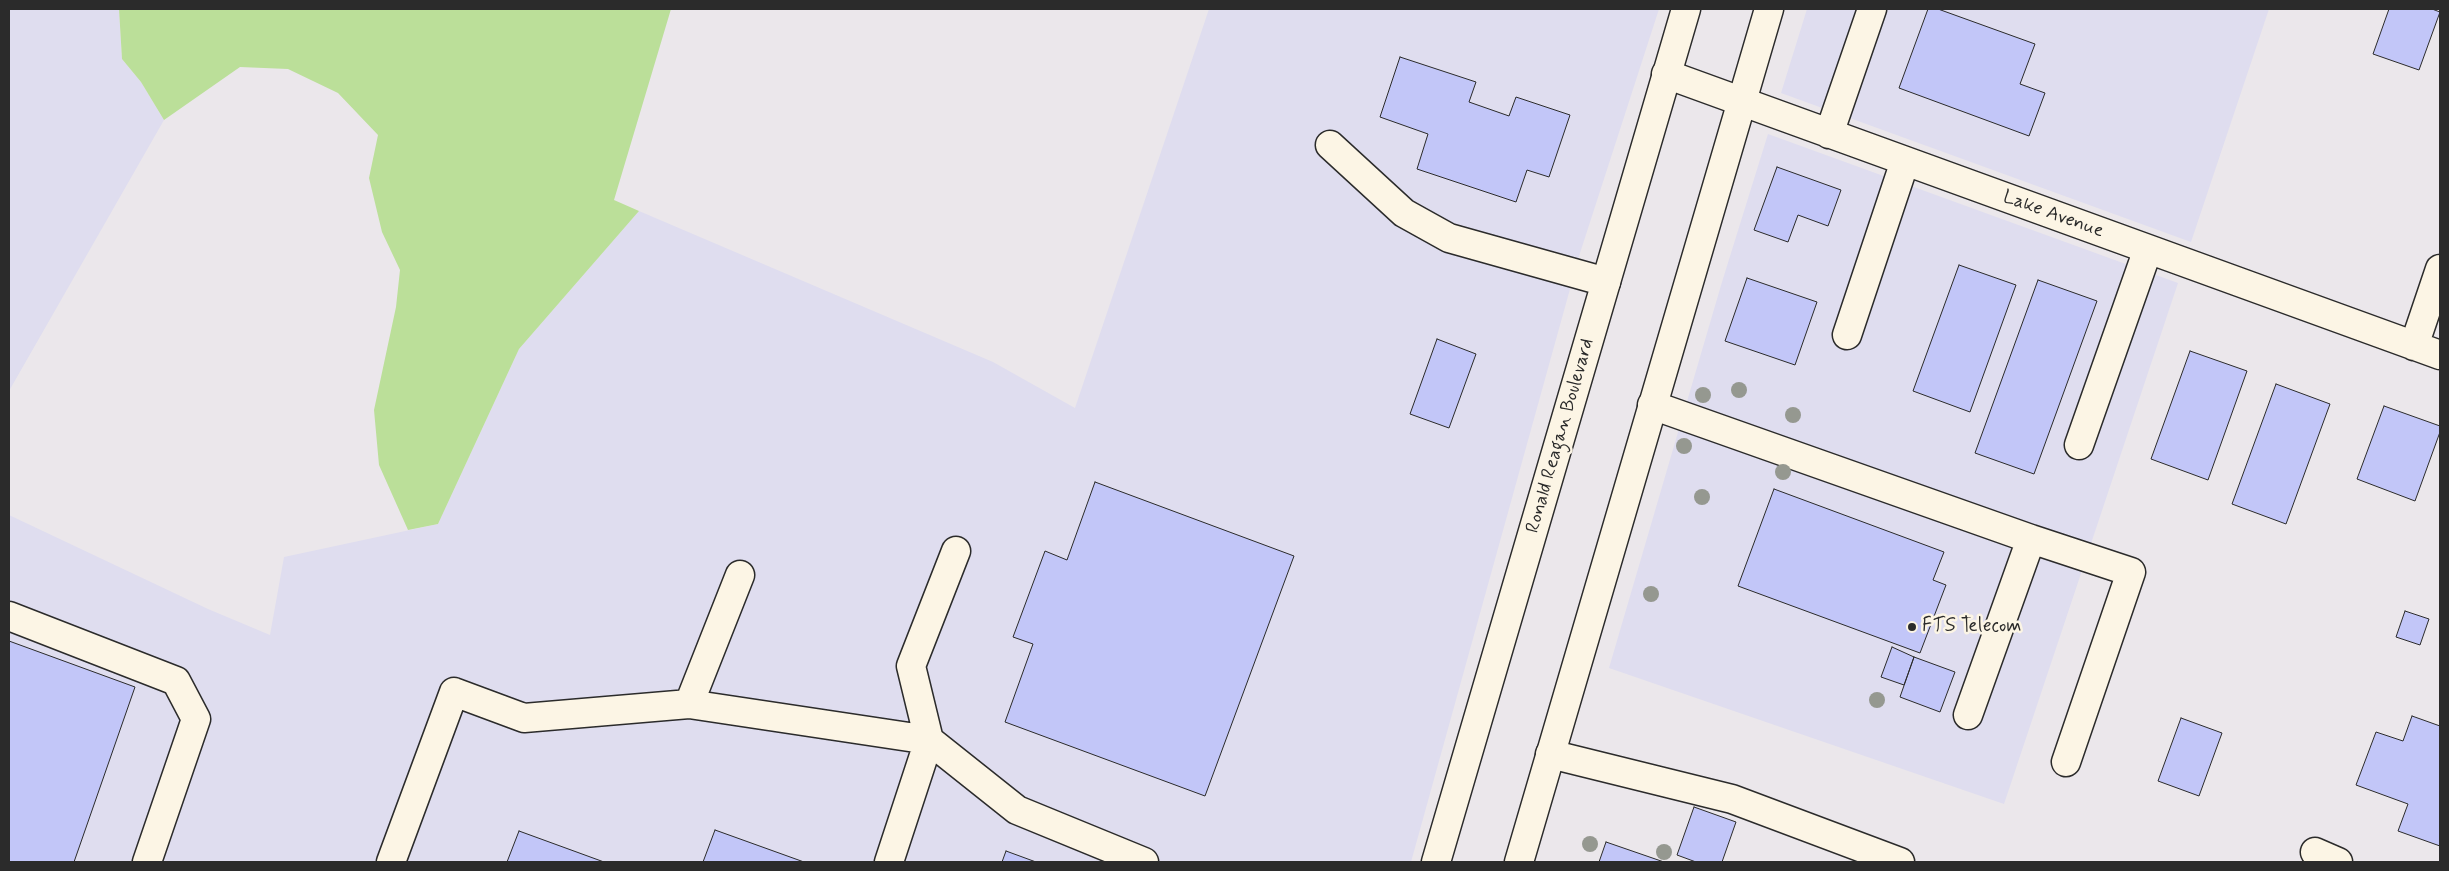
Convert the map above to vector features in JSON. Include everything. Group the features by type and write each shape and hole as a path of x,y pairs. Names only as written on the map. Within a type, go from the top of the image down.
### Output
{"main road":[{"name":"Ronald Reagan Boulevard","path":"1436,862 1686,9"},
{"path":"1519,862 1768,9"},
{"path":"1829,134 1872,9"},
{"name":"Lake Avenue","path":"1666,74 2440,356"},
{"path":"1330,145 1404,213 1449,238 1606,282"},
{"path":"1847,335 1905,162"},
{"path":"2079,445 2148,249"},
{"path":"2414,346 2440,269"},
{"path":"1652,405 2030,539 2131,572 2066,762"},
{"path":"1968,715 2030,539"},
{"path":"889,862 929,740 911,666 956,551"},
{"path":"689,704 740,575"},
{"path":"9,616 176,681 196,719 146,862"},
{"path":"391,862 454,692 524,718 689,704 929,740 1017,810 1136,861"},
{"path":"1550,754 1732,799 1900,862"}],"shaded area":[{"path":"9,9 119,9 122,59 141,82 164,120 9,391"},
{"path":"1209,9 1659,9 1580,253 1411,862 9,862 9,515 208,609 270,635 284,557 438,524 519,349 639,211 993,362 1075,408"},
{"path":"1807,9 2269,9 2191,242 1781,93"},
{"path":"1768,134 2178,283 2004,804 1609,668 1722,282"}],"green space":[{"path":"119,9 671,9 614,200 639,211 519,349 438,524 408,530 379,465 374,410 396,307 400,270 382,232 369,178 378,135 338,93 288,69 240,67 164,120 141,82 122,59"}],"building":[{"path":"1928,9 1938,9 2035,44 2020,84 2045,93 2029,136 1899,88"},
{"path":"2389,9 2432,9 2440,12 2419,70 2373,54"},
{"path":"1400,57 1476,82 1469,102 1509,116 1516,97 1570,115 1549,177 1527,170 1516,202 1417,169 1428,134 1380,117"},
{"path":"1777,167 1841,190 1828,226 1798,215 1788,242 1754,230"},
{"path":"1959,265 2016,285 1970,412 1913,391"},
{"path":"1747,278 1817,302 1795,365 1725,341"},
{"path":"2038,280 2097,301 2034,474 1975,453"},
{"path":"1437,339 1476,354 1449,428 1410,414"},
{"path":"2190,351 2247,371 2208,480 2151,459"},
{"path":"2276,384 2330,404 2286,524 2232,504"},
{"path":"2384,406 2440,426 2440,432 2415,501 2357,479"},
{"path":"1095,482 1294,556 1205,796 1005,722 1033,644 1013,637 1045,551 1067,560"},
{"path":"1774,489 1944,552 1933,580 1946,585 1920,653 1738,586"},
{"path":"2405,611 2429,619 2420,645 2396,637"},
{"path":"9,641 135,687 74,862 9,862"},
{"path":"1892,647 1914,657 1904,685 1881,677"},
{"path":"1914,657 1955,672 1940,712 1900,697"},
{"path":"2412,716 2440,726 2440,846 2398,831 2408,804 2356,785 2376,732 2403,741"},
{"path":"2181,718 2222,733 2199,796 2158,781"},
{"path":"1694,807 1736,822 1722,862 1696,862 1677,855"},
{"path":"715,830 804,862 703,862"},
{"path":"519,831 604,862 507,862"},
{"path":"1606,842 1664,862 1599,862"},
{"path":"1006,851 1036,862 1002,862"}],"place":[{"name":"FTS Telecom","path":"1912,627"}]}
